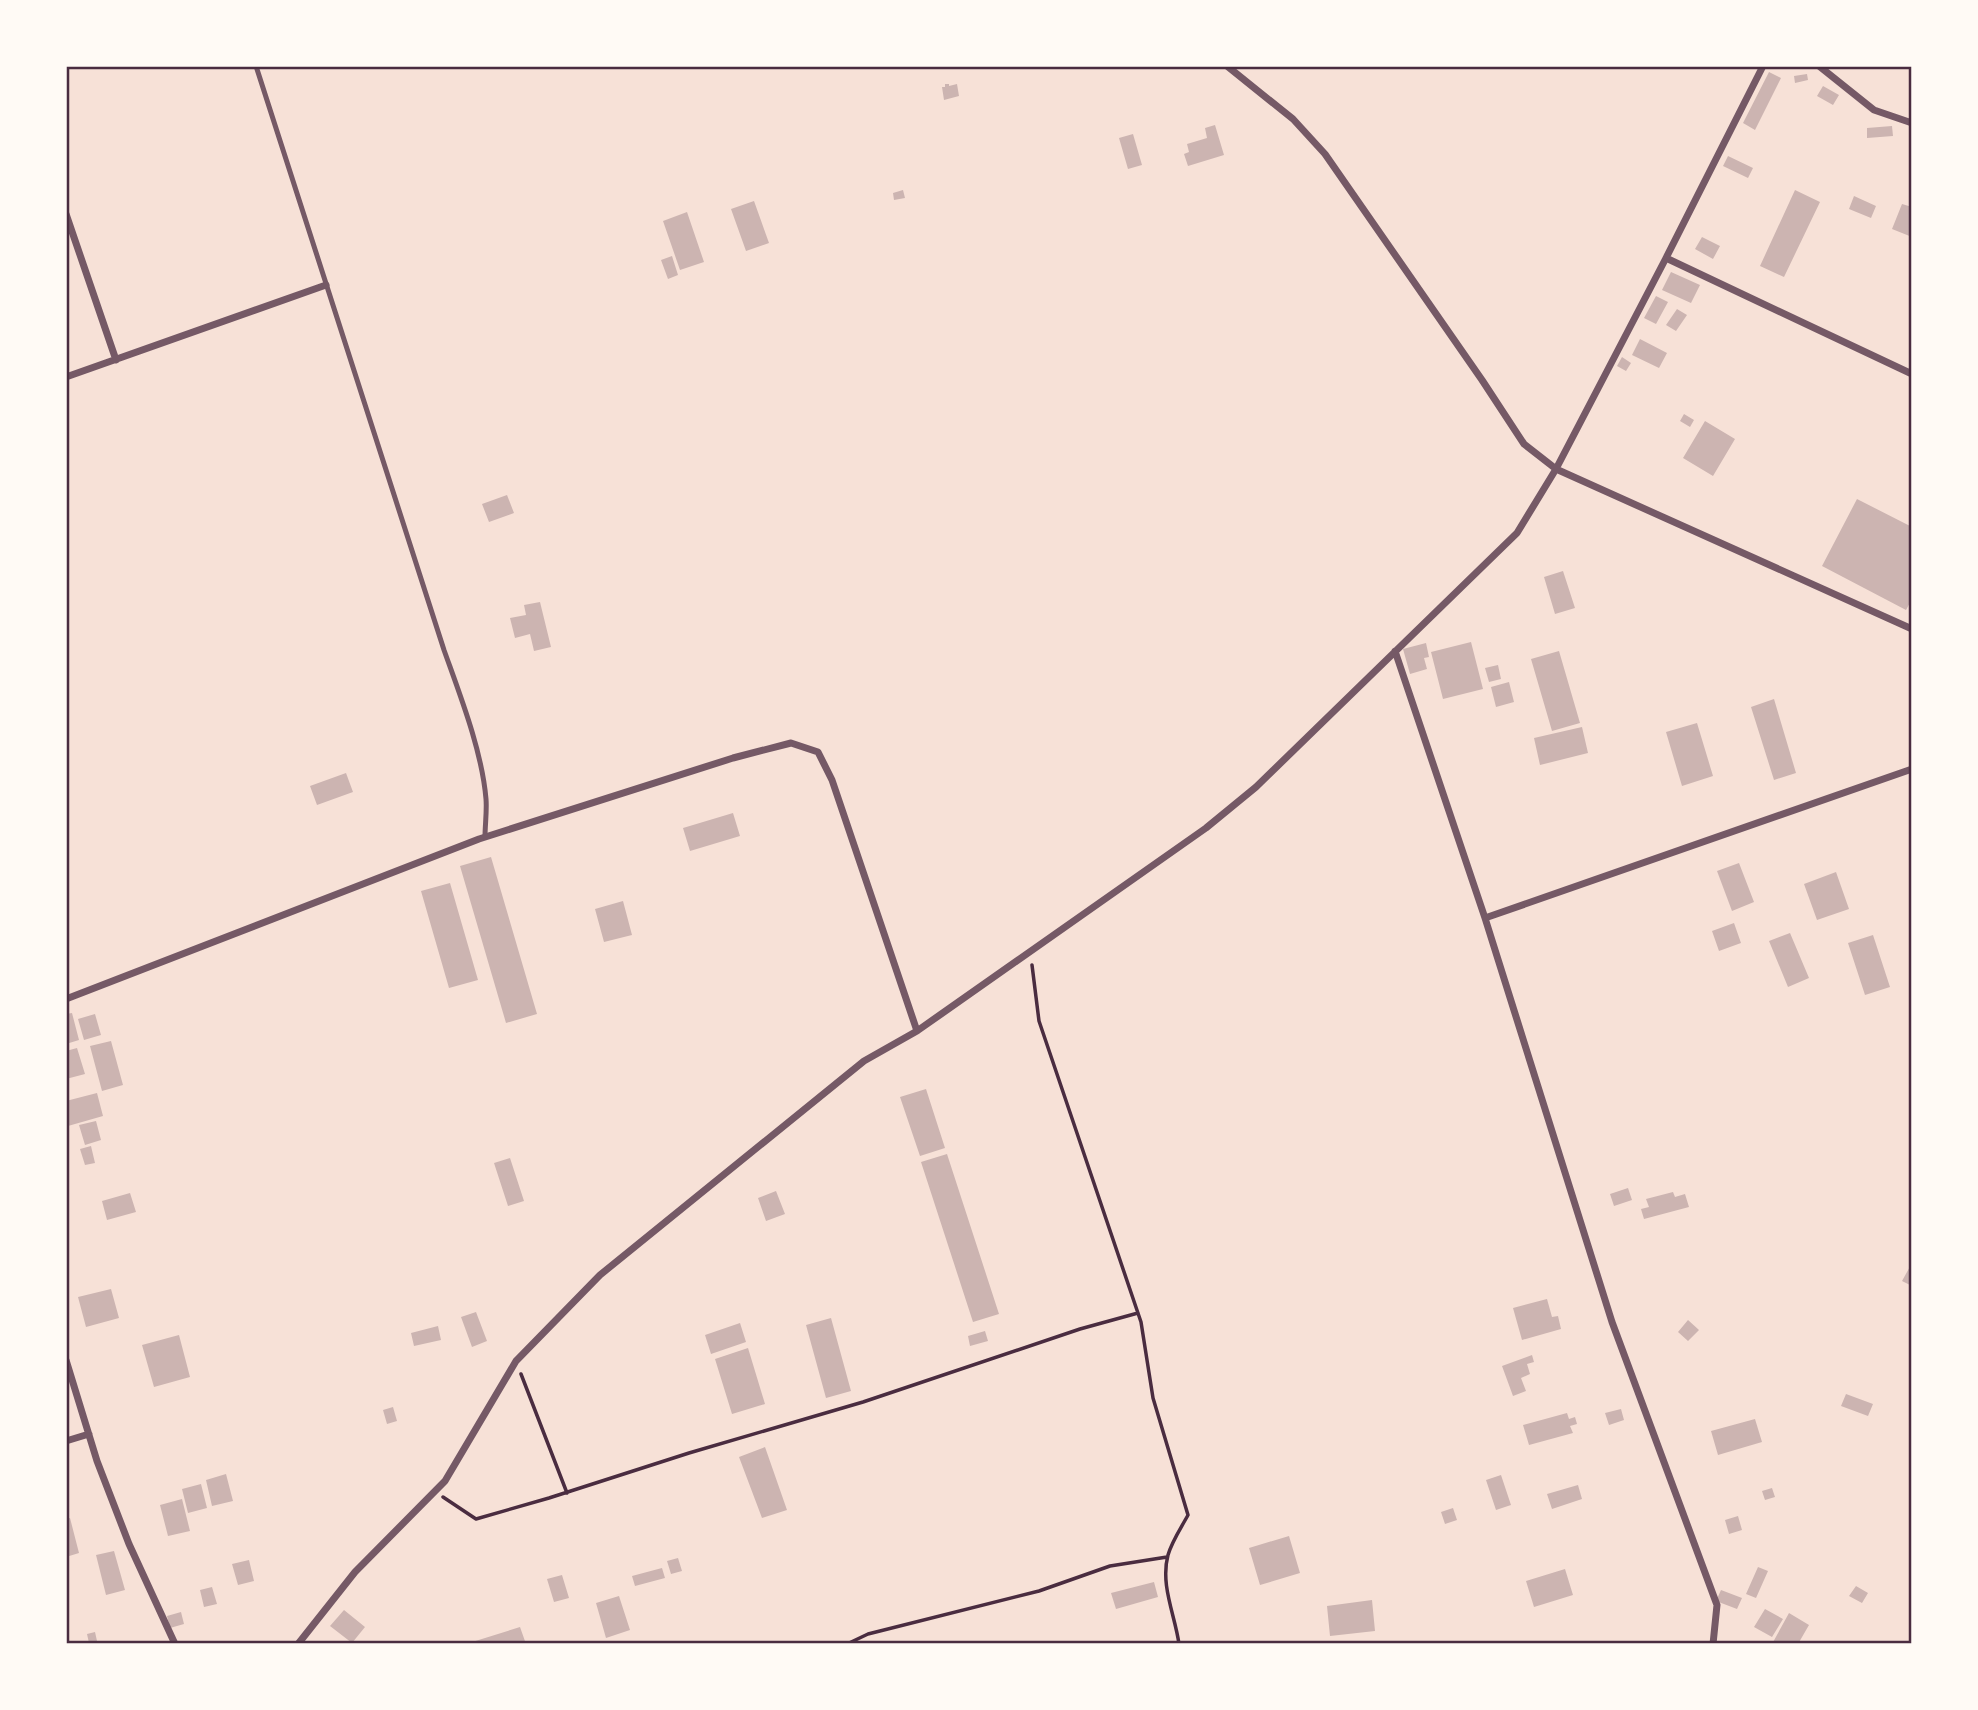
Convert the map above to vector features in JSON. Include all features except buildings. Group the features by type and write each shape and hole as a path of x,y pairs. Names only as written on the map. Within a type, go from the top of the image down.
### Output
{"street":[{"path":"1227,66 1293,119 1325,154 1524,444 1556,468 1912,629"},
{"path":"298,1643 355,1572 444,1481 516,1361 600,1275 864,1061 918,1031 1206,828 1236,804 1517,533 1556,468 1763,66"},
{"path":"1819,66 1874,110 1912,123"},
{"path":"66,214 117,360"},
{"path":"1666,258 1912,374"},
{"path":"66,377 326,285"},
{"path":"1395,651 1485,918 1612,1322 1717,1605 1713,1643"},
{"path":"66,999 485,837 733,758 791,743 818,752 832,780 918,1031"},
{"path":"1485,918 1912,769"},
{"path":"66,1360 97,1461 129,1544 174,1643"},
{"path":"66,1441 89,1434"}],"lane":[{"path":"256,66 459,690 486,799 485,837"}],"path":[{"path":"1031,951 1039,1021 1138,1313 1153,1398 1188,1515 1167,1557 1167,1590 1179,1643"},
{"path":"434,1491 476,1519 863,1402 1080,1329 1138,1313"},
{"path":"516,1361 567,1493"},
{"path":"847,1643 868,1634 1040,1591 1110,1566 1167,1557"}]}
